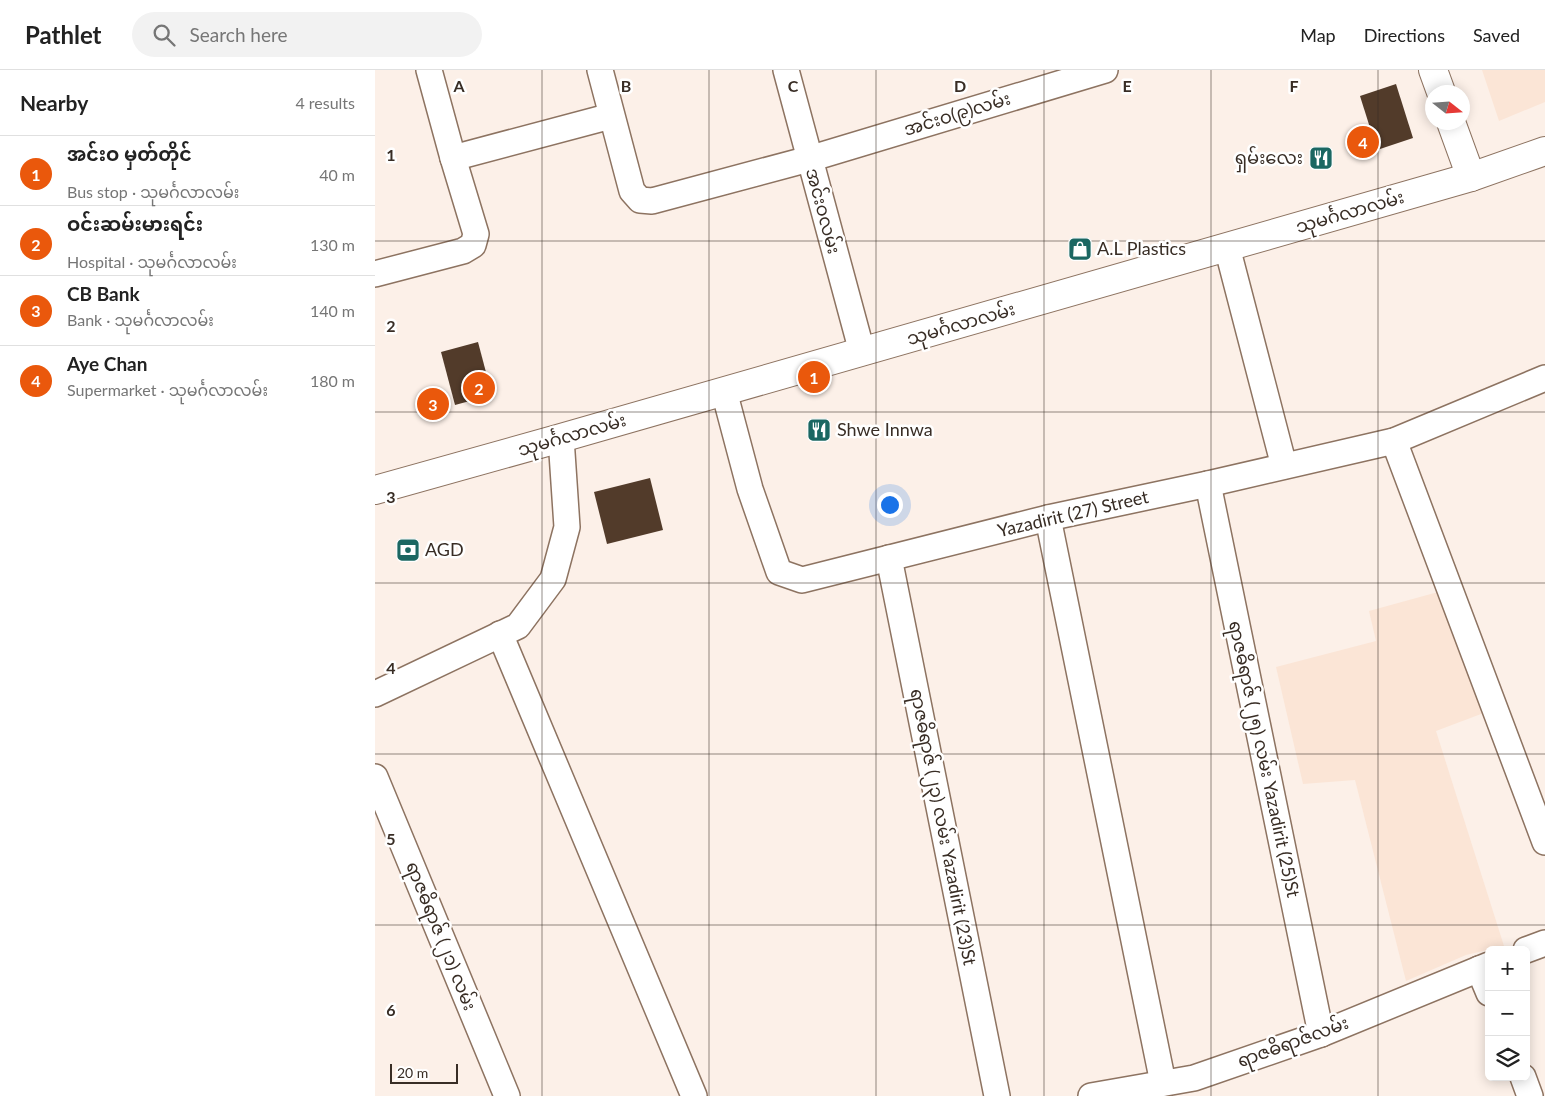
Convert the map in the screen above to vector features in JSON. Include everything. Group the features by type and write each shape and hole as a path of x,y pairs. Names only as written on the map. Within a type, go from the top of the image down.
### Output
{"main road":[{"path":"1433,70 1438,85"},
{"path":"1454,130 1471,178"},
{"name":"သုမင်္ဂလာလမ်း","path":"375,490 1471,178 1545,151"}],"street":[{"path":"375,274 463,251 473,245 476,234 429,70"},
{"name":"အင်းဝ(၉)လမ်း","path":"600,70 632,191 640,200 652,201 809,158 1105,70"},
{"name":"အင်းဝလမ်း","path":"786,70 862,352"},
{"path":"453,158 611,116"},
{"path":"1227,247 1284,466"},
{"name":"Yazadirit (27) Street","path":"724,392 750,489 779,572 802,580 1048,518 1208,484 1394,441 1545,378"},
{"path":"375,694 518,626 553,579 567,527 561,438"},
{"path":"1394,441 1545,842"},
{"name":"ရာဇဓိရာဇ် (၂၅) လမ်း Yazadirit (25)St","path":"1208,484 1321,1034"},
{"path":"1048,518 1163,1083"},
{"name":"ရာဇဓိရာဇ် (၂၃) လမ်း Yazadirit (23)St","path":"889,558 997,1096"},
{"path":"500,634 694,1096"},
{"name":"ရာဇဓိရာဇ် (၂၁) လမ်း","path":"375,777 507,1096"},
{"path":"1530,949 1545,943"},
{"path":"1484,967 1489,991"},
{"name":"ရာဇဓိရာဇ်လမ်း","path":"1091,1096 1194,1078 1321,1034 1484,967"},
{"path":"1524,1081 1530,1096"}],"shaded area":[{"path":"1482,70 1545,70 1545,102 1499,121"},
{"path":"1438,592 1489,711 1436,731 1504,946 1485,946 1485,950 1466,955 1406,981 1355,780 1303,784 1276,667 1376,641 1369,611"}],"building":[{"path":"1396,84 1413,138 1377,150 1360,96"},
{"path":"478,342 492,395 455,405 441,352"},
{"path":"650,478 663,530 607,544 594,492"}],"place":[{"name":"Aye Chan","path":"1363,142"},
{"name":"ရှမ်းလေး","path":"1321,158"},
{"name":"A.L Plastics","path":"1080,249"},
{"name":"အင်းဝ မှတ်တိုင်","path":"814,377"},
{"name":"ဝင်းဆမ်းမားရင်း","path":"479,388"},
{"name":"CB Bank","path":"433,404"},
{"name":"Shwe Innwa","path":"819,430"},
{"name":"AGD","path":"408,550"}]}
